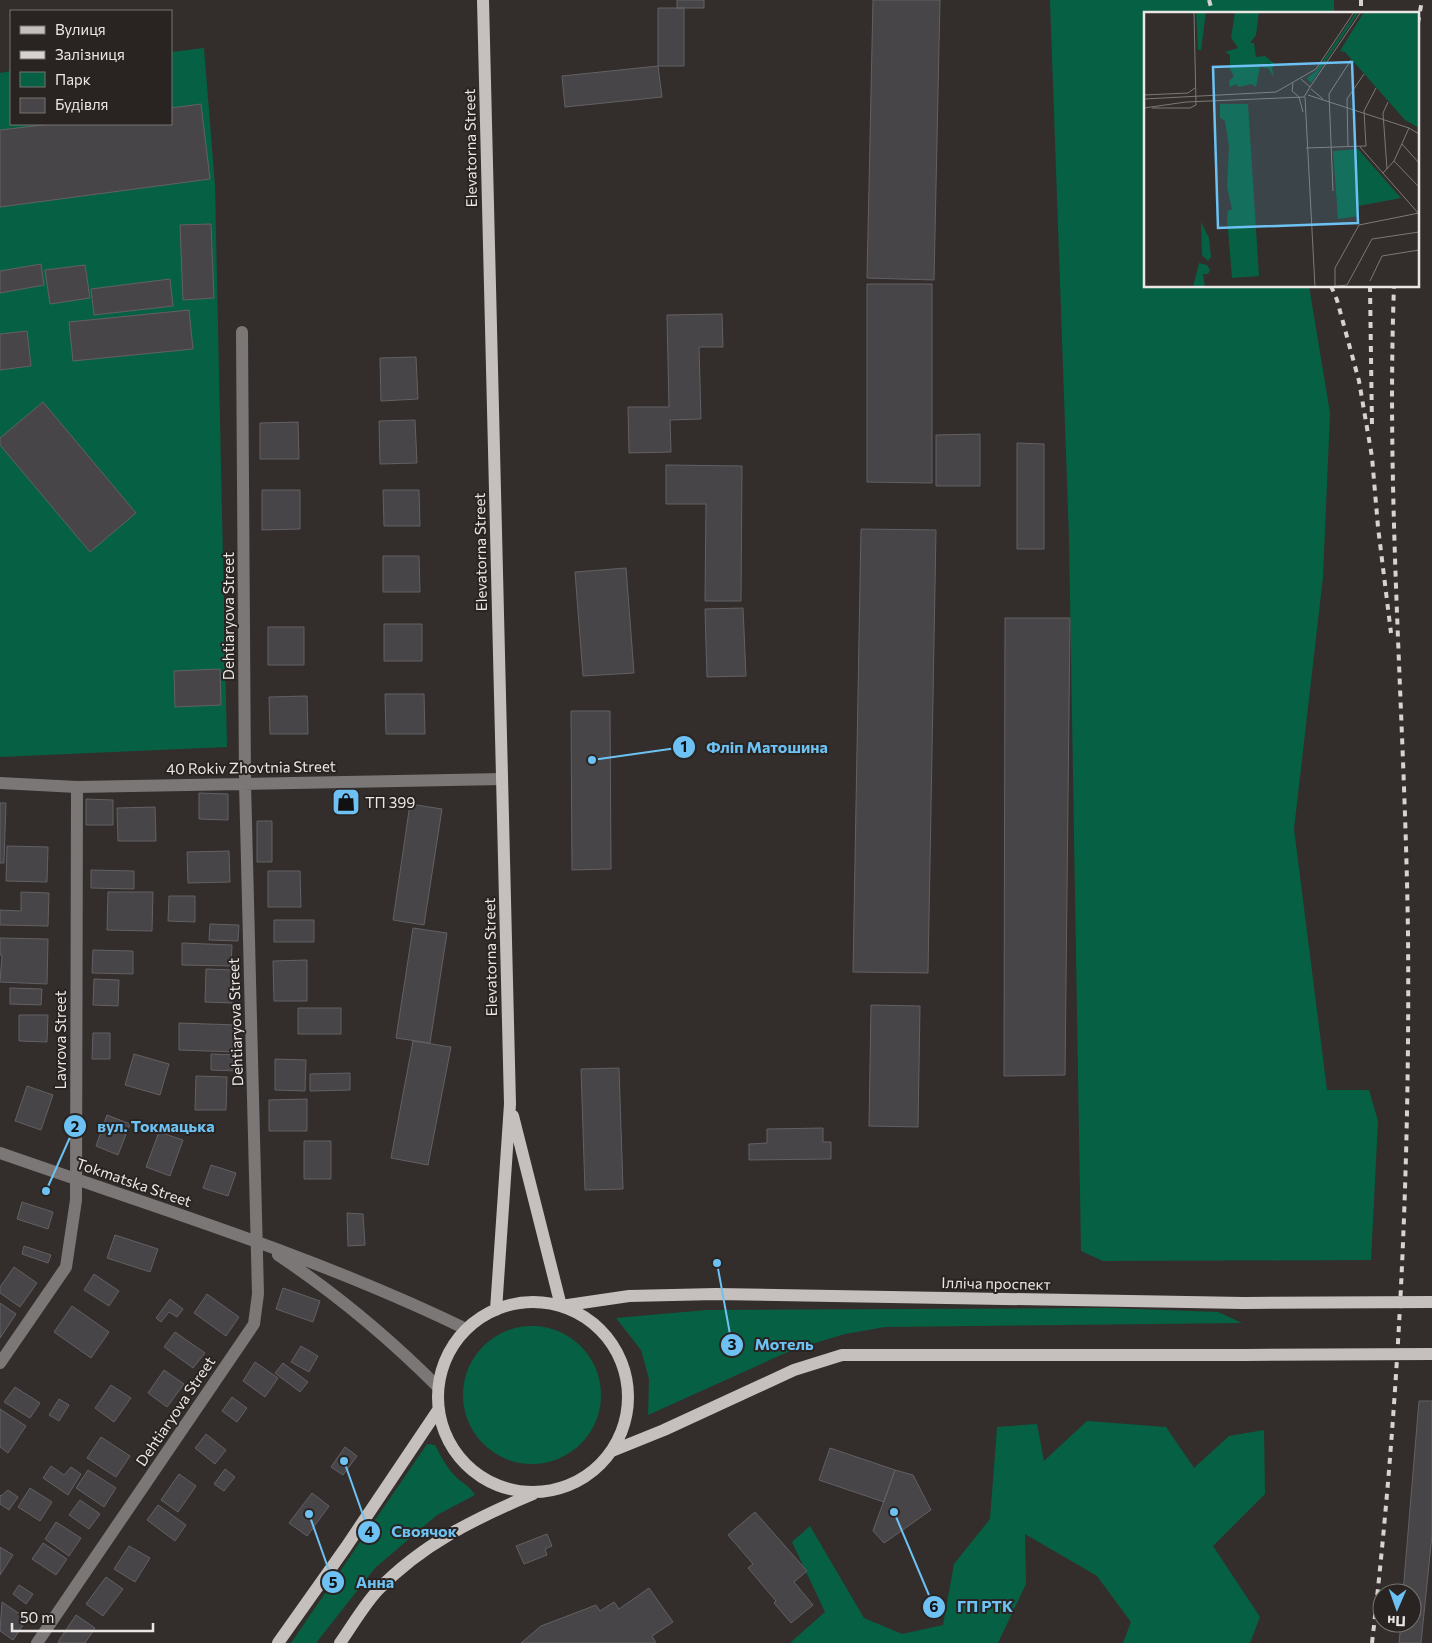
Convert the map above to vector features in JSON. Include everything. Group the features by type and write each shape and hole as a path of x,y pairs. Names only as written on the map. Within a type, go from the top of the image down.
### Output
{"main road":[{"name":"Elevatorna Street","path":"483,0 510,1104 496,1310"},
{"name":"Elevatorna Street","path":"510,1104 561,1306"},
{"name":"Ілліча проспект","path":"561,1306 629,1296 716,1294 1244,1303 1432,1302"},
{"path":"528,1302 561,1306 579,1314 606,1336 619,1356 625,1373 628,1407 622,1429 612,1451 593,1471 579,1480 554,1490 516,1492 493,1484 476,1474 465,1464 451,1446 441,1423 438,1410 438,1387 446,1357 466,1329 496,1310 528,1302"},
{"path":"612,1451 664,1430 794,1370 842,1355 1432,1354"},
{"path":"278,1643 346,1547 438,1410"},
{"path":"340,1643 378,1590 433,1543 479,1516 538,1492"}],"street":[{"name":"Dehtiaryova Street","path":"37,1643 254,1324 258,1294 245,783 242,332"},
{"name":"40 Rokiv Zhovtnia Street","path":"0,782 77,787 502,779"},
{"name":"Lavrova Street","path":"0,1363 66,1267 76,1200 77,787"},
{"name":"Tokmatska Street","path":"0,1153 257,1241 370,1285 466,1329"},
{"name":"Tokmatska Street","path":"257,1241 348,1304 390,1340 438,1387"}],"green space":[{"path":"1050,0 1334,0 1334,12 1144,12 1144,288 1309,288 1330,413 1323,577 1294,829 1327,1090 1369,1090 1378,1121 1371,1260 1103,1261 1081,1251 1069,537"},
{"path":"204,48 215,186 227,747 0,757 0,73 10,71 10,125 172,125 172,52"},
{"path":"1110,1308 1218,1312 1242,1323 885,1327 845,1334 792,1350 648,1415 649,1379 641,1350 616,1318 707,1310"},
{"path":"532,1326 558,1332 581,1346 595,1369 601,1395 595,1421 581,1444 558,1458 532,1464 506,1458 483,1444 469,1421 463,1395 469,1369 483,1346 506,1332"},
{"path":"1087,1421 1166,1427 1194,1468 1229,1436 1264,1430 1265,1494 1213,1546 1260,1617 1250,1643 1123,1643 1131,1622 1097,1576 1025,1534 1026,1584 998,1643 790,1643 825,1612 792,1542 810,1526 864,1618 902,1634 943,1625 954,1564 990,1519 997,1427 1037,1424 1044,1461"},
{"path":"427,1444 435,1445 452,1472 475,1495 437,1515 375,1568 316,1643 291,1643"}],"building":[{"path":"677,0 704,0 704,8 677,8"},
{"path":"873,0 940,0 934,280 867,278"},
{"path":"658,8 684,8 684,66 658,66"},
{"path":"658,66 662,97 565,107 562,76"},
{"path":"201,104 210,179 0,207 0,130 43,125 172,125 172,108"},
{"path":"211,224 214,298 183,300 180,225"},
{"path":"41,264 44,285 0,293 0,271"},
{"path":"85,265 90,298 50,304 45,270"},
{"path":"170,279 173,306 94,315 91,289"},
{"path":"867,284 932,284 932,483 867,482"},
{"path":"189,310 193,349 73,361 69,322"},
{"path":"722,314 723,347 699,347 701,419 670,420 671,452 629,453 628,407 669,407 667,315"},
{"path":"27,331 31,366 0,370 0,334"},
{"path":"416,357 418,399 381,401 380,358"},
{"path":"43,402 136,513 90,552 0,445 0,438"},
{"path":"415,420 417,463 380,464 379,421"},
{"path":"298,422 299,459 260,459 260,423"},
{"path":"980,434 980,486 936,486 936,435"},
{"path":"1017,443 1044,444 1044,549 1017,549"},
{"path":"666,465 742,466 741,601 705,601 706,504 666,504"},
{"path":"262,490 300,490 300,529 262,530"},
{"path":"383,490 419,490 420,526 384,526"},
{"path":"861,529 936,530 928,973 853,972"},
{"path":"383,556 419,556 420,592 383,592"},
{"path":"626,568 634,673 583,676 575,572"},
{"path":"743,608 746,676 707,677 705,609"},
{"path":"1005,618 1070,618 1065,1075 1004,1076"},
{"path":"384,624 422,624 422,661 384,661"},
{"path":"268,627 304,627 304,665 268,665"},
{"path":"220,669 221,705 175,707 174,671"},
{"path":"385,694 424,694 425,734 386,734"},
{"path":"307,696 308,734 270,734 269,697"},
{"path":"571,711 610,711 611,869 572,870"},
{"path":"355,789 355,812 334,812 334,790"},
{"path":"199,793 228,794 228,820 199,819"},
{"path":"86,799 113,800 113,825 86,825"},
{"path":"0,803 6,803 4,863 0,863"},
{"path":"410,804 442,809 424,925 393,920"},
{"path":"155,807 156,841 118,841 117,808"},
{"path":"257,821 272,821 272,862 257,862"},
{"path":"7,846 48,847 47,882 6,881"},
{"path":"229,851 230,882 188,883 187,852"},
{"path":"91,870 134,871 134,889 91,888"},
{"path":"268,871 300,871 301,907 268,907"},
{"path":"21,892 49,893 48,926 0,925 0,910 21,911"},
{"path":"108,892 153,892 152,931 107,930"},
{"path":"169,896 195,896 195,922 168,921"},
{"path":"274,920 314,920 314,942 274,942"},
{"path":"210,924 239,925 238,941 209,940"},
{"path":"413,928 447,933 430,1043 396,1038"},
{"path":"0,938 48,939 47,984 0,982 2,955 0,955"},
{"path":"182,943 232,945 231,966 182,965"},
{"path":"93,950 133,951 133,974 92,973"},
{"path":"307,960 307,1001 274,1001 273,961"},
{"path":"206,969 233,970 232,1003 205,1002"},
{"path":"94,979 119,980 118,1006 93,1005"},
{"path":"10,988 42,989 41,1005 10,1004"},
{"path":"871,1005 920,1006 918,1127 869,1126"},
{"path":"298,1008 341,1008 341,1034 298,1034"},
{"path":"19,1015 48,1015 47,1042 19,1041"},
{"path":"179,1023 237,1025 236,1052 179,1050"},
{"path":"93,1033 110,1033 110,1059 92,1059"},
{"path":"413,1041 451,1047 428,1165 391,1158"},
{"path":"134,1054 169,1064 160,1095 125,1085"},
{"path":"211,1054 238,1055 238,1071 211,1070"},
{"path":"275,1059 306,1060 305,1091 275,1090"},
{"path":"619,1068 623,1189 585,1190 581,1069"},
{"path":"350,1073 350,1090 310,1091 310,1074"},
{"path":"196,1076 227,1077 226,1110 195,1110"},
{"path":"27,1086 53,1095 41,1130 15,1121"},
{"path":"307,1099 307,1131 269,1131 269,1100"},
{"path":"107,1115 130,1124 118,1155 96,1146"},
{"path":"823,1128 823,1142 831,1142 831,1159 749,1160 749,1144 767,1143 767,1129"},
{"path":"159,1132 183,1140 170,1176 146,1167"},
{"path":"304,1141 331,1141 331,1179 304,1179"},
{"path":"211,1165 236,1173 228,1196 203,1188"},
{"path":"22,1202 53,1212 48,1229 17,1219"},
{"path":"347,1213 363,1214 365,1245 348,1246"},
{"path":"115,1235 158,1249 150,1272 107,1258"},
{"path":"24,1246 51,1255 48,1263 22,1254"},
{"path":"14,1267 37,1283 20,1307 0,1293 0,1287"},
{"path":"94,1274 119,1291 109,1306 84,1290"},
{"path":"283,1288 320,1301 313,1322 276,1309"},
{"path":"207,1294 239,1317 226,1336 194,1313"},
{"path":"170,1299 183,1309 177,1317 169,1312 161,1322 156,1318"},
{"path":"0,1303 16,1314 0,1338"},
{"path":"72,1306 109,1332 91,1358 54,1332"},
{"path":"175,1332 205,1353 193,1368 164,1347"},
{"path":"301,1346 318,1356 309,1372 291,1362"},
{"path":"255,1362 278,1378 265,1397 243,1381"},
{"path":"283,1363 308,1382 300,1392 275,1373"},
{"path":"164,1370 184,1384 167,1407 148,1393"},
{"path":"111,1385 131,1398 114,1422 95,1408"},
{"path":"15,1387 40,1403 30,1418 4,1402"},
{"path":"232,1397 247,1408 237,1422 222,1411"},
{"path":"59,1399 69,1405 59,1421 49,1415"},
{"path":"1419,1401 1432,1401 1432,1535 1421,1643 1399,1643 1400,1633 1422,1633 1422,1583 1404,1583"},
{"path":"0,1409 26,1426 8,1453 0,1447"},
{"path":"206,1434 226,1450 215,1464 195,1448"},
{"path":"101,1437 130,1456 116,1477 87,1458"},
{"path":"345,1447 357,1456 343,1475 331,1467"},
{"path":"830,1448 895,1470 884,1502 819,1480"},
{"path":"51,1466 64,1475 71,1467 81,1474 68,1495 43,1478"},
{"path":"225,1469 235,1477 224,1491 214,1484"},
{"path":"88,1470 116,1488 104,1507 76,1488"},
{"path":"895,1470 913,1475 931,1510 884,1543 873,1531"},
{"path":"179,1474 196,1486 178,1512 161,1500"},
{"path":"30,1488 52,1502 40,1521 18,1507"},
{"path":"8,1490 18,1497 9,1510 0,1504 0,1495"},
{"path":"312,1493 329,1506 307,1536 289,1523"},
{"path":"80,1500 100,1514 89,1529 69,1515"},
{"path":"158,1505 186,1525 175,1541 147,1520"},
{"path":"755,1512 807,1571 794,1582 813,1605 791,1623 774,1603 776,1601 748,1568 753,1564 728,1535"},
{"path":"56,1522 81,1538 69,1556 45,1539"},
{"path":"547,1534 552,1546 545,1549 547,1555 524,1564 516,1546"},
{"path":"43,1543 67,1559 56,1575 32,1559"},
{"path":"129,1546 150,1558 135,1582 114,1569"},
{"path":"0,1547 13,1555 0,1575"},
{"path":"106,1577 123,1589 103,1616 86,1604"},
{"path":"19,1585 33,1594 26,1604 13,1594"},
{"path":"649,1588 673,1622 652,1636 656,1643 521,1643 541,1626 596,1605 600,1611 614,1602 619,1609"},
{"path":"2,1602 27,1619 13,1640 0,1631"},
{"path":"76,1615 95,1628 85,1643 59,1643 58,1642"}],"railway":[{"path":"1209,0 1212,12"},
{"path":"1361,0 1361,12"},
{"path":"1420,12 1422,0"},
{"path":"1332,288 1337,300 1359,381 1372,457 1378,527 1391,633"},
{"path":"1370,288 1372,427"},
{"path":"1372,1643 1396,1378 1405,1201 1407,1112 1408,934 1392,448 1394,288"}],"place":[{"name":"Фліп Матошина","path":"592,760"},
{"name":"ТП 399","path":"346,802"},
{"name":"вул. Токмацька","path":"46,1191"},
{"name":"Мотель","path":"717,1263"},
{"name":"Своячок","path":"344,1461"},
{"name":"ГП РТК","path":"894,1512"},
{"name":"Анна","path":"309,1514"}]}
